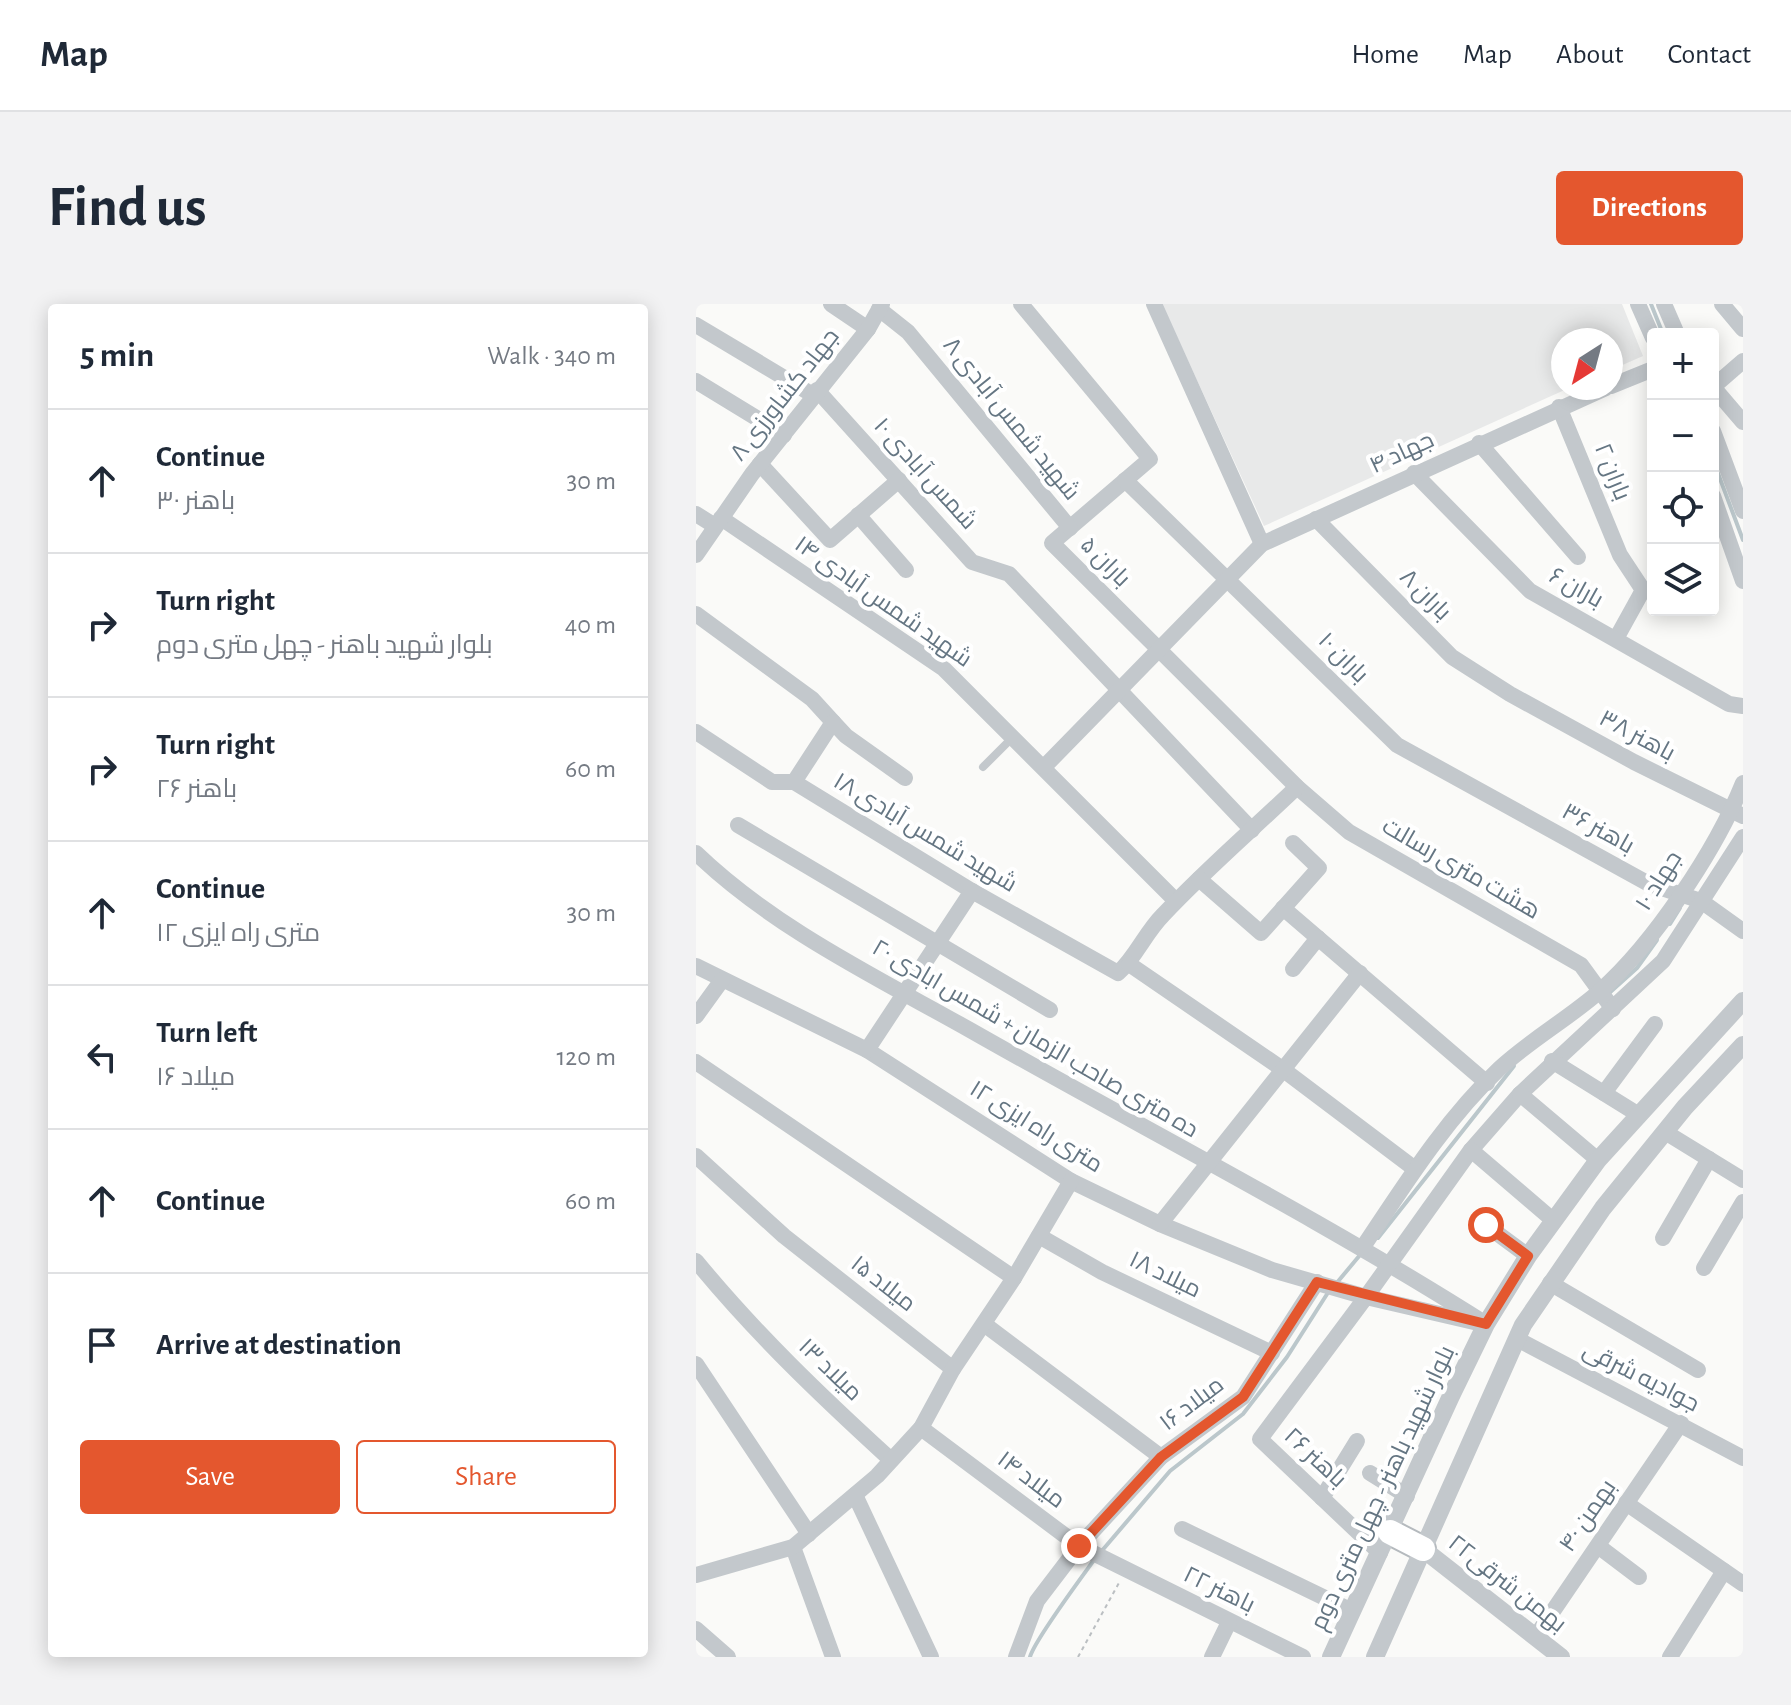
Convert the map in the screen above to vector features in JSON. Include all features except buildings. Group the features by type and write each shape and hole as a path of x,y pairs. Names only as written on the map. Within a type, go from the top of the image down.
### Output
{"main road":[{"path":"1385,1542 1423,1549"}],"street":[{"path":"831,304 868,329"},
{"name":"باران ۵","path":"1021,304 1150,459 1052,543 1157,648"},
{"path":"1154,304 1262,544"},
{"path":"1638,304 1649,328"},
{"path":"1664,304 1674,328"},
{"path":"1722,304 1743,329"},
{"name":"جهاد کشاورزی ۸","path":"696,555 760,464 868,329 881,306"},
{"name":"شهید شمس آبادی ۸","path":"881,306 908,332 1070,528"},
{"name":"شمس آبادی ۱۰","path":"696,325 815,392 972,562 1009,574 1116,691"},
{"path":"1719,382 1743,361"},
{"name":"جهاد ۴","path":"1623,381 1647,371"},
{"path":"696,381 784,435"},
{"path":"1719,394 1743,422"},
{"name":"جهاد ۴","path":"1044,767 1262,544 1576,400"},
{"name":"باران ۲","path":"1559,407 1620,555 1643,590 1617,637"},
{"path":"1479,443 1578,557"},
{"path":"1719,447 1743,511"},
{"path":"760,464 830,540 899,480"},
{"name":"باران ۶","path":"1414,473 1530,591 1617,637 1729,704 1743,706"},
{"name":"باران ۱۰","path":"1125,480 1397,745 1431,766"},
{"path":"1719,513 1743,581"},
{"name":"شهید شمس آبادی ۱۴","path":"696,514 718,522 944,669 1176,901"},
{"path":"858,515 906,570"},
{"name":"باران ۸","path":"1316,519 1452,657 1510,694"},
{"path":"696,614 812,699 846,736 905,778"},
{"name":"هشت متری رسالت","path":"1157,648 1297,787 1349,832 1581,965 1613,1009"},
{"path":"1116,691 1252,830"},
{"name":"باهنر ۳۸","path":"1510,694 1737,814"},
{"path":"794,782 833,722"},
{"name":"شهید شمس آبادی ۱۸","path":"696,732 772,782 794,782 972,891 1118,973 1129,964"},
{"name":"باهنر ۳۶","path":"1431,766 1649,884 1701,901 1743,931"},
{"name":"جهاد ۱۰","path":"1363,1247 1415,1169 1487,1083 1531,1042 1599,992 1647,945 1737,814 1743,783"},
{"path":"1297,787 1147,931 1129,964 1281,1068 1415,1169"},
{"path":"738,825 1050,1010"},
{"path":"1486,1324 1366,1297 1471,1150 1520,1094 1663,961 1743,837"},
{"path":"1199,879 1261,933 1319,868 1293,843"},
{"name":"ده متری صاحب الزمان + شمس ابادی ۲۰","path":"696,853 768,913 903,993 1391,1263 1486,1324"},
{"path":"867,1050 972,891"},
{"path":"1283,908 1487,1083"},
{"path":"1293,969 1318,938"},
{"name":"۱۲ متری راه ایزی","path":"696,966 867,1050 1071,1181 1160,1224 1272,1270 1366,1297"},
{"path":"1160,1224 1281,1068 1360,973"},
{"path":"696,1016 722,980"},
{"name":"بلوار شهید باهنر - چهل متری دوم","path":"1331,1657 1486,1324 1528,1256 1604,1153 1743,1001"},
{"path":"1604,1093 1655,1024"},
{"path":"1375,1657 1517,1339 1550,1283 1633,1171 1741,1049"},
{"path":"1552,1061 1639,1115"},
{"path":"696,1062 1014,1278"},
{"path":"1520,1094 1604,1153 1612,1167 1622,1173 1633,1171"},
{"path":"1665,1132 1743,1180"},
{"path":"1471,1150 1554,1221"},
{"name":"میلاد ۱۵","path":"696,1156 784,1236 953,1369"},
{"path":"1663,1238 1709,1159"},
{"path":"697,1572 793,1547 855,1495 921,1428 953,1369 1014,1278 1071,1181"},
{"path":"1576,1189 1586,1184 1597,1187 1604,1196 1603,1208"},
{"path":"1704,1268 1743,1202"},
{"path":"1486,1225 1528,1256"},
{"name":"میلاد ۱۸","path":"1039,1236 1102,1272 1272,1353"},
{"name":"میلاد ۱۳","path":"696,1261 739,1313 794,1371 890,1459"},
{"name":"میلاد ۱۶","path":"984,1324 1161,1457 1243,1397 1321,1283"},
{"path":"1550,1283 1698,1370"},
{"name":"باهنر ۲۶","path":"1366,1297 1260,1439 1322,1498 1385,1542"},
{"name":"جوادیه شرقی","path":"1517,1339 1743,1458"},
{"path":"696,1364 809,1534"},
{"name":"بهمن ۴۰","path":"1536,1636 1681,1423"},
{"name":"میلاد ۱۴","path":"921,1428 1079,1546 1120,1568"},
{"path":"1322,1498 1357,1441"},
{"path":"1016,1657 1037,1601 1079,1546 1161,1457"},
{"path":"1370,1473 1407,1496"},
{"path":"855,1495 931,1657"},
{"path":"1626,1503 1743,1584"},
{"path":"1182,1529 1352,1611"},
{"path":"1598,1546 1639,1577"},
{"path":"793,1547 833,1657"},
{"name":"۲۲بهمن شرقی","path":"1423,1549 1561,1657"},
{"name":"باهنر ۲۲","path":"1120,1568 1303,1657"},
{"path":"1670,1657 1724,1571"},
{"path":"1212,1657 1229,1622"},
{"path":"696,1629 728,1657"}],"lane":[{"path":"983,767 1013,736"}],"path":[{"path":"1078,1657 1120,1568"}],"shaded area":[{"path":"1162,304 1622,304 1643,356 1623,365 1623,328 1551,328 1551,396 1264,526"}],"waterway":[{"path":"1651,304 1661,328"},
{"path":"1718,472 1743,540"},
{"path":"1670,924 1680,908"},
{"path":"1607,995 1637,968 1657,940"},
{"path":"1378,1238 1514,1066"},
{"path":"1335,1285 1360,1255"},
{"path":"1100,1553 1170,1471 1243,1414 1287,1357 1329,1291"},
{"path":"1030,1657 1094,1560"}],"route":[{"path":"1079,1546 1161,1457 1243,1397 1317,1282 1366,1297 1486,1324 1528,1256 1486,1225"}]}
